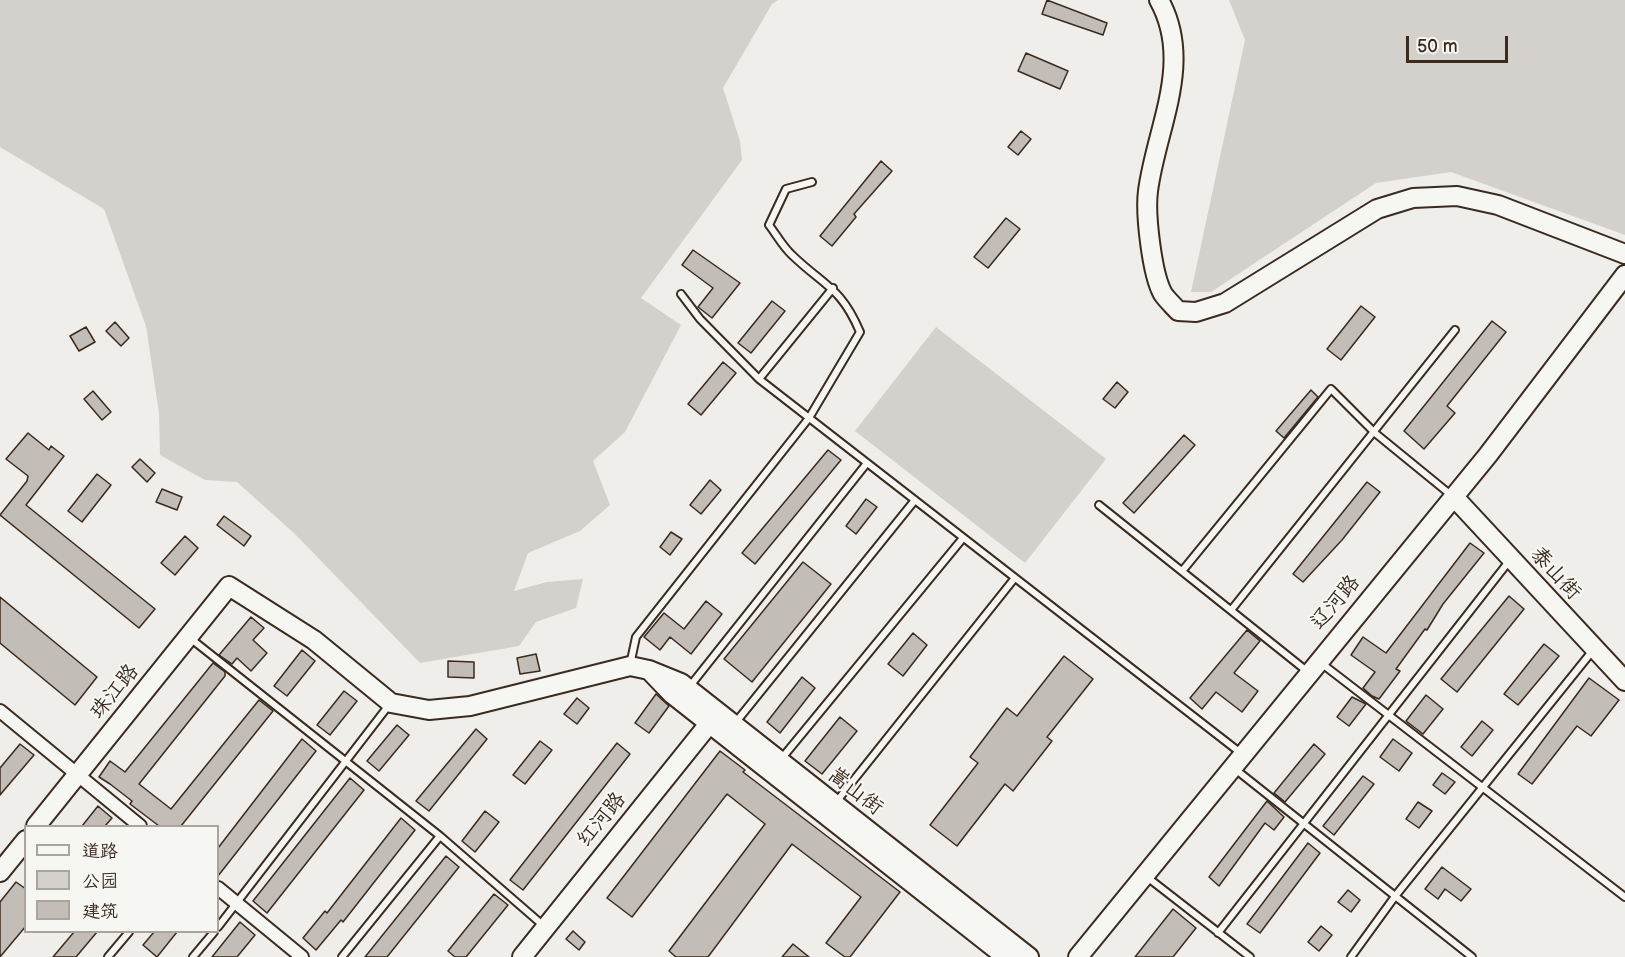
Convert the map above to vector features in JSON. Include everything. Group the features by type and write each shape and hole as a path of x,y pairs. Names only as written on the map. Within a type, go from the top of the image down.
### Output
{"street":[{"path":"1159,0 1173,42 1174,82 1148,192 1151,252 1163,294 1178,311 1196,312 1225,303 1377,209 1413,198 1457,196 1497,205 1625,254"},
{"name":"辽河路","path":"1078,957 1454,497 1625,275"},
{"name":"泰山街","path":"1454,497 1625,681"},
{"name":"珠江路","path":"37,825 230,586 314,640 391,702"},
{"path":"391,702 429,710 470,706 630,666"},
{"name":"嵩山街","path":"630,666 649,670 681,683 713,718 734,725 1029,957"},
{"name":"嵩山街","path":"649,670 672,694 713,718 1006,957"},
{"path":"0,711 139,825"},
{"name":"红河路","path":"522,957 713,718"},
{"path":"0,872 24,842"},
{"path":"219,889 302,957"}],"lane":[{"path":"630,666 636,637 809,418 860,332 851,310 833,288 790,254 769,225 786,189 812,182"},
{"path":"759,378 833,288"},
{"path":"681,294 700,319 759,378 1014,579 1237,761 1304,823 1472,957"},
{"path":"1232,609 1376,433 1455,330"},
{"path":"1183,570 1331,389 1376,433 1454,497"},
{"path":"688,689 867,463"},
{"path":"734,725 915,501"},
{"path":"1099,504 1232,609 1313,667 1388,715 1625,897"},
{"path":"779,761 963,538"},
{"path":"1218,933 1511,560"},
{"path":"835,804 1014,579"},
{"path":"189,637 440,836 546,927"},
{"path":"1351,957 1396,895 1595,649"},
{"path":"219,926 391,702"},
{"path":"342,957 440,836"},
{"path":"1144,875 1250,957"},
{"path":"108,957 128,933"},
{"path":"193,957 213,933"}],"green space":[{"path":"0,0 778,0 772,4 723,88 740,141 742,160 641,298 681,325 625,432 593,461 610,505 580,531 528,553 514,591 547,582 583,579 576,608 536,622 519,646 420,663 295,534 237,482 205,480 160,455 159,413 146,326 104,209 0,147"},
{"path":"1229,0 1625,0 1625,235 1451,172 1376,183 1211,292 1191,292 1245,40"},
{"path":"936,327 1106,459 1025,563 855,431"}],"building":[{"path":"1047,0 1107,23 1103,35 1042,14"},
{"path":"1026,53 1068,71 1060,89 1018,71"},
{"path":"1021,131 1031,139 1018,155 1008,147"},
{"path":"881,161 892,171 854,214 856,217 832,246 820,236"},
{"path":"1006,218 1020,229 988,268 974,257"},
{"path":"693,250 740,283 712,318 698,307 713,288 682,265"},
{"path":"772,301 785,311 751,353 738,343"},
{"path":"1361,306 1375,317 1341,360 1327,349"},
{"path":"1492,321 1506,332 1447,406 1455,413 1424,449 1404,431"},
{"path":"115,322 129,338 121,346 106,331"},
{"path":"86,327 95,342 79,351 70,336"},
{"path":"723,362 736,373 701,415 688,404"},
{"path":"1117,382 1128,392 1115,408 1103,399"},
{"path":"1311,390 1318,397 1284,438 1276,431"},
{"path":"93,391 111,412 102,420 84,399"},
{"path":"28,433 49,450 51,446 64,456 26,505 155,609 139,628 0,515 27,481 28,476 6,459"},
{"path":"1184,435 1195,445 1134,513 1123,503"},
{"path":"828,450 841,460 755,564 742,553"},
{"path":"140,459 155,473 147,482 132,467"},
{"path":"97,474 111,485 82,522 68,511"},
{"path":"710,480 721,490 701,514 690,505"},
{"path":"1367,482 1380,492 1342,540 1303,582 1293,574"},
{"path":"162,489 182,497 177,510 156,502"},
{"path":"866,499 877,507 856,534 846,526"},
{"path":"224,516 251,536 244,546 217,525"},
{"path":"671,532 682,539 670,555 660,547"},
{"path":"185,536 198,548 175,575 161,563"},
{"path":"1470,543 1484,553 1443,604 1427,630 1425,629 1396,669 1400,671 1379,699 1372,696 1363,688 1375,672 1351,655 1363,637 1386,653"},
{"path":"803,562 831,584 752,682 724,659"},
{"path":"1509,596 1524,609 1457,692 1441,679"},
{"path":"0,597 97,677 75,705 0,643"},
{"path":"706,601 722,614 691,654 670,637 660,650 644,637 664,613 684,629"},
{"path":"251,617 264,628 253,640 267,653 251,671 237,658 232,664 219,655"},
{"path":"1247,630 1260,641 1234,673 1258,691 1242,712 1216,692 1202,709 1190,698"},
{"path":"913,633 927,645 903,676 888,664"},
{"path":"1544,644 1559,656 1518,705 1504,694"},
{"path":"302,650 315,661 287,696 274,686"},
{"path":"536,654 540,671 520,674 517,658"},
{"path":"1064,656 1093,679 1047,737 1052,741 1013,791 1005,784 957,846 930,825 978,763 970,757 1007,708 1017,716"},
{"path":"448,661 474,662 474,678 448,677"},
{"path":"213,663 225,672 225,676 139,784 171,809 259,700 273,711 182,825 158,825 130,804 132,801 99,777 110,761 125,772"},
{"path":"802,677 815,688 780,733 767,722"},
{"path":"1589,678 1619,700 1591,736 1577,726 1532,784 1518,774"},
{"path":"344,691 357,701 330,735 317,725"},
{"path":"656,694 669,706 649,733 635,723"},
{"path":"1426,695 1443,709 1423,734 1406,721"},
{"path":"1352,697 1366,704 1349,726 1337,717"},
{"path":"577,698 589,708 577,724 564,714"},
{"path":"840,717 857,731 822,774 805,761"},
{"path":"1482,721 1493,730 1472,756 1461,747"},
{"path":"397,725 409,735 379,771 367,761"},
{"path":"476,729 487,739 429,811 416,801"},
{"path":"302,739 316,751 219,875 219,847"},
{"path":"1393,739 1412,753 1399,771 1380,757"},
{"path":"540,741 552,750 525,784 513,775"},
{"path":"617,743 630,754 523,890 510,880"},
{"path":"20,744 34,755 0,795 0,768"},
{"path":"1314,744 1325,754 1285,802 1274,793"},
{"path":"720,751 745,770 743,772 900,892 850,957 845,957 826,943 861,897 792,844 708,957 676,957 669,951 765,824 727,794 632,917 607,898"},
{"path":"1442,773 1455,782 1445,794 1433,785"},
{"path":"1363,776 1374,784 1334,835 1323,826"},
{"path":"350,778 364,790 267,913 253,901"},
{"path":"1267,801 1284,817 1274,830 1265,823 1219,886 1209,877"},
{"path":"1418,802 1432,811 1419,828 1406,819"},
{"path":"98,806 112,818 106,825 83,825"},
{"path":"485,811 499,822 475,852 462,841"},
{"path":"401,818 415,830 343,922 341,920 316,950 303,938 325,911 327,913"},
{"path":"1308,843 1320,853 1260,933 1247,924"},
{"path":"446,856 459,867 387,957 365,957"},
{"path":"1442,867 1471,889 1461,901 1445,889 1438,899 1425,889"},
{"path":"16,882 24,888 24,928 0,957 0,902"},
{"path":"1348,890 1360,900 1351,912 1338,902"},
{"path":"494,894 508,905 466,957 455,957 448,951"},
{"path":"1173,909 1196,928 1173,957 1135,957"},
{"path":"240,922 255,935 237,957 212,957"},
{"path":"1321,926 1332,935 1319,951 1308,942"},
{"path":"573,931 585,942 579,950 566,939"},
{"path":"73,933 96,933 76,957 53,957"},
{"path":"153,933 176,933 157,957 143,945"},
{"path":"793,944 809,957 782,957"}]}
